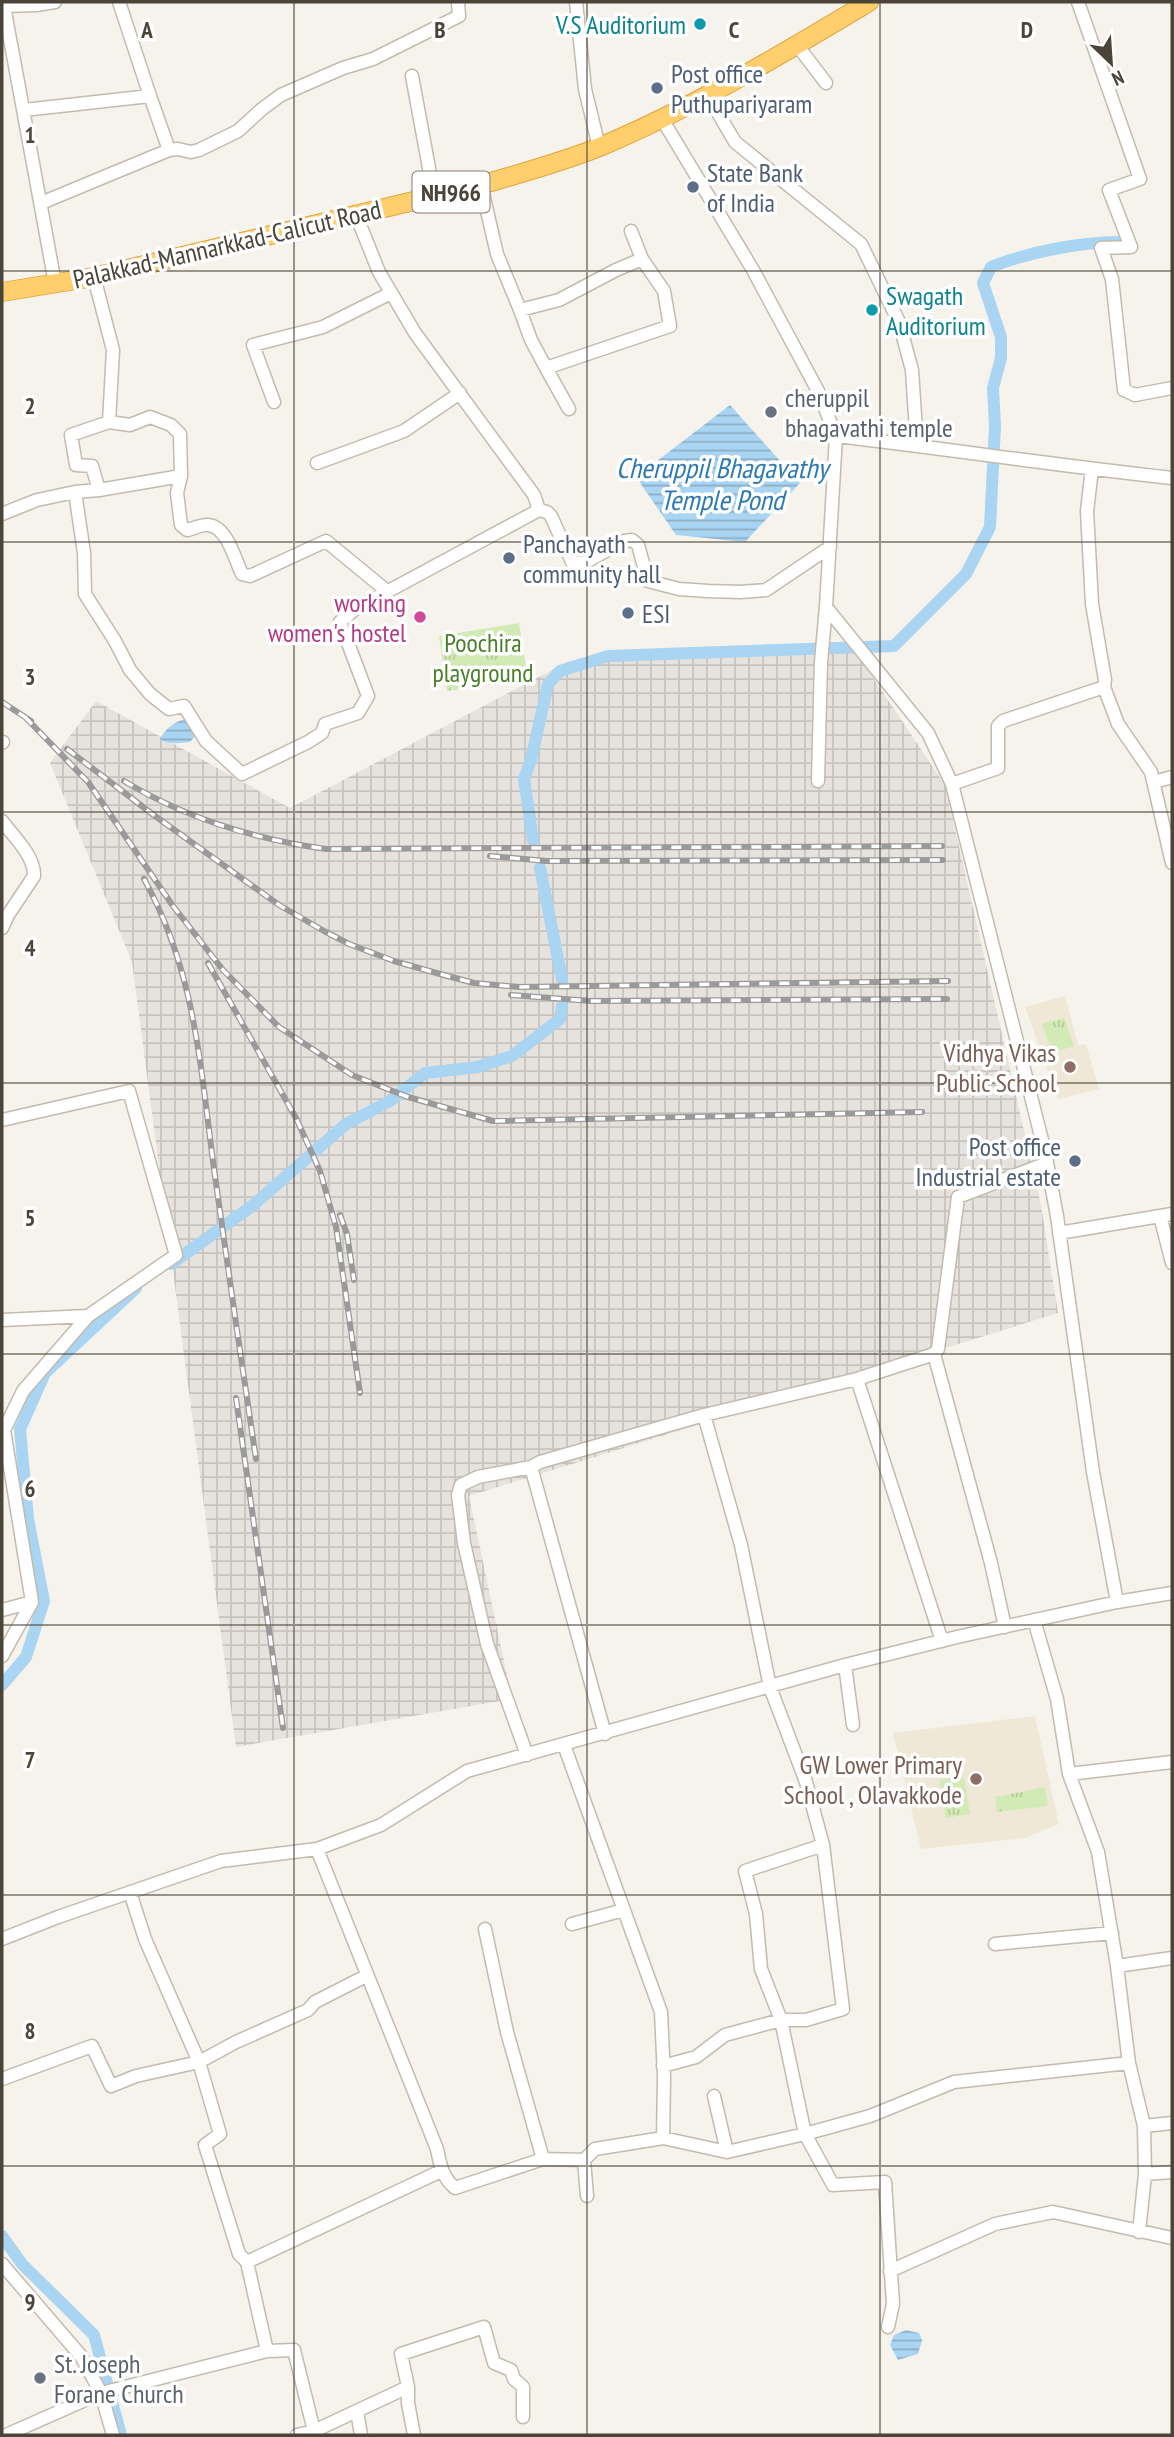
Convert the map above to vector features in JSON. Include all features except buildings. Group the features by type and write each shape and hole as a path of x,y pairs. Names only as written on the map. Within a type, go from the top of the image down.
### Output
{"highway":[{"name":"Palakkad-Mannarkkad-Calicut Road","path":"2,292 94,277 481,185 599,147 708,96 869,2"}],"street":[{"path":"55,2 4,6 8,62 24,110 55,283"},
{"path":"119,2 169,150"},
{"path":"41,203 169,150 191,152 214,143 237,131 281,95 343,68 373,59 459,16 458,2"},
{"path":"576,2 585,89 599,147"},
{"path":"1078,2 1140,179 1109,190 1131,247 1101,248 1112,279 1124,390 1135,395 1172,388"},
{"path":"797,45 826,83"},
{"path":"412,76 434,195"},
{"path":"24,110 150,96"},
{"path":"708,96 735,142 861,244 899,322 912,370 918,446"},
{"path":"662,119 753,270 818,391 836,436 821,662 818,781"},
{"path":"481,185 497,254 531,340 569,409"},
{"path":"356,215 379,272 415,333 534,495 539,510"},
{"path":"546,368 670,326 664,291 642,259 631,230"},
{"path":"520,310 559,300 642,259"},
{"path":"94,277 113,350 109,422"},
{"path":"274,402 253,345 323,327 391,293"},
{"path":"317,463 404,431 460,393"},
{"path":"99,491 92,466 76,465 71,435 109,422 130,425 150,417 171,425 180,434 181,476 177,493 183,528 187,530 207,524 217,527 242,574 250,576 326,541 388,592"},
{"path":"836,436 1172,478"},
{"path":"1092,469 1087,511 1092,604 1104,687 1118,724 1151,772 1172,863"},
{"path":"2,514 37,500 181,476"},
{"path":"75,492 84,553 85,594 130,670 150,694 169,709 184,706 206,741 242,774 308,742 322,733 325,724 358,713 368,696 340,622 355,609 539,510 551,516 572,562 584,562 624,541 632,540 638,545 648,581 679,589 740,592 766,590 830,547"},
{"path":"826,607 928,733 953,784 964,836 1011,1009 1047,1163 1085,1419 1117,1602"},
{"path":"953,784 998,768 998,726 1003,721 1104,687"},
{"path":"1154,782 1172,777"},
{"path":"2,821 28,855 34,869 34,876 2,928"},
{"path":"2,1119 129,1091 176,1255 88,1316 23,1391 4,1430 32,1602 2,1656"},
{"path":"527,1755 487,1644 464,1543 458,1495 461,1485 478,1477 531,1467 540,1462 705,1415 857,1379 933,1354 938,1349 958,1197 1047,1163"},
{"path":"1059,1233 1166,1215 1172,1263"},
{"path":"2,1320 88,1316"},
{"path":"933,1354 991,1563 1005,1627"},
{"path":"857,1379 942,1641"},
{"path":"663,2066 696,2057 724,2035 781,2020 806,2020 844,2007 823,1845 806,1782 770,1687 741,1545 705,1415"},
{"path":"531,1467 606,1734"},
{"path":"2,1939 221,1861 317,1849 381,1825 467,1771 845,1665 1034,1620 1172,1593"},
{"path":"2,1610 32,1602"},
{"path":"1034,1620 1057,1699 1069,1774 1098,1852 1112,1933 1129,2063 1144,2126 1145,2174 1139,2232"},
{"path":"845,1665 853,1725"},
{"path":"564,1745 661,2012 663,2138"},
{"path":"1069,1774 1172,1762"},
{"path":"823,1845 745,1871 756,1914 761,1969 781,2020 805,2134 833,2185 885,2182 893,2304 888,2327"},
{"path":"317,1849 437,2149 441,2171 455,2188 542,2159 584,2160 595,2149 663,2138 727,2152 870,2116 954,2082 1129,2063"},
{"path":"130,1892 145,1939 199,2062 220,2134 205,2145 239,2254 247,2262 267,2351"},
{"path":"572,1924 624,1910"},
{"path":"485,1928 507,2032 542,2159"},
{"path":"995,1944 1112,1933"},
{"path":"1117,1966 1172,1958"},
{"path":"2,2079 92,2046 111,2086 136,2076 199,2062 307,2010 315,2002 366,1976"},
{"path":"714,2096 727,2152"},
{"path":"1144,2126 1172,2123"},
{"path":"584,2160 587,2196"},
{"path":"247,2262 441,2171"},
{"path":"1145,2174 1172,2172"},
{"path":"890,2270 995,2224 1053,2213 1172,2238"},
{"path":"2,2264 81,2356 101,2393 113,2435"},
{"path":"414,2435 401,2354 484,2327 494,2363 511,2370 514,2379 523,2387 523,2417"},
{"path":"6,2435 101,2393 267,2351 294,2350 314,2431"},
{"path":"297,2435 314,2431 408,2387"},
{"path":"357,2411 361,2435"}],"shaded area":[{"path":"851,645 945,785 1041,1205 1058,1313 469,1496 512,1699 236,1747 132,962 50,763 96,701 290,808 569,661"},
{"name":"Vidhya Vikas Public School","path":"1065,996 1078,1045 1086,1044 1099,1089 1058,1099 1025,1007"},
{"name":"GW Lower Primary School , Olavakkode","path":"1035,1716 1059,1824 1025,1838 921,1849 893,1733"}],"green space":[{"name":"Poochira playground","path":"519,623 528,679 447,691 439,636"},
{"path":"1064,1018 1074,1046 1052,1053 1042,1024"},
{"path":"964,1777 970,1814 946,1818 939,1780"},
{"path":"1045,1787 1048,1806 997,1812 995,1797"}],"water":[{"name":"Cheruppil Bhagavathy Temple Pond","path":"730,405 800,483 745,542 676,535 636,477"},
{"path":"186,719 197,734 190,742 171,743 160,739 171,726"},
{"path":"906,2330 919,2333 922,2340 918,2354 898,2360 890,2345 894,2335"}],"waterway":[{"path":"533,840 524,779 531,760 548,684 560,671 608,656 894,646 966,574 990,527 995,426 993,388 1001,358 1001,337 983,283 991,267 1039,252 1124,242"},
{"path":"540,868 562,979"},
{"path":"171,1264 252,1206 346,1124 390,1101 425,1073 478,1067 512,1056 560,1019 562,1006"},
{"path":"2,1685 26,1657 44,1601 28,1519 20,1429 45,1373 136,1288"},
{"path":"2,2236 22,2264 94,2335 121,2435"}],"railway":[{"path":"2,702 31,721"},
{"path":"25,717 88,782 173,906 223,970 279,1027 352,1075 408,1097 493,1121 922,1112"},
{"path":"67,749 279,905 324,931 349,944 394,961 474,983 519,987 948,981"},
{"path":"124,781 172,806 222,826 273,840 326,849 942,846"},
{"path":"490,856 546,861 943,860"},
{"path":"144,879 162,915 175,951 194,1023 256,1459"},
{"path":"208,963 296,1118 320,1171 336,1227 360,1393"},
{"path":"511,995 591,1001 947,999"},
{"path":"340,1215 347,1234 354,1280"},
{"path":"236,1398 283,1728"}],"place":[{"name":"V.S Auditorium","path":"700,24"},
{"name":"Post office Puthupariyaram","path":"657,88"},
{"name":"State Bank of India","path":"693,187"},
{"name":"Swagath Auditorium","path":"872,310"},
{"name":"cheruppil bhagavathi temple","path":"771,412"},
{"name":"Panchayath community hall","path":"509,558"},
{"name":"ESI","path":"628,613"},
{"name":"working women's hostel","path":"420,617"},
{"name":"Vidhya Vikas Public School","path":"1070,1067"},
{"name":"Post office Industrial estate","path":"1075,1161"},
{"name":"GW Lower Primary School , Olavakkode","path":"976,1779"},
{"name":"St. Joseph Forane Church","path":"40,2378"}]}
